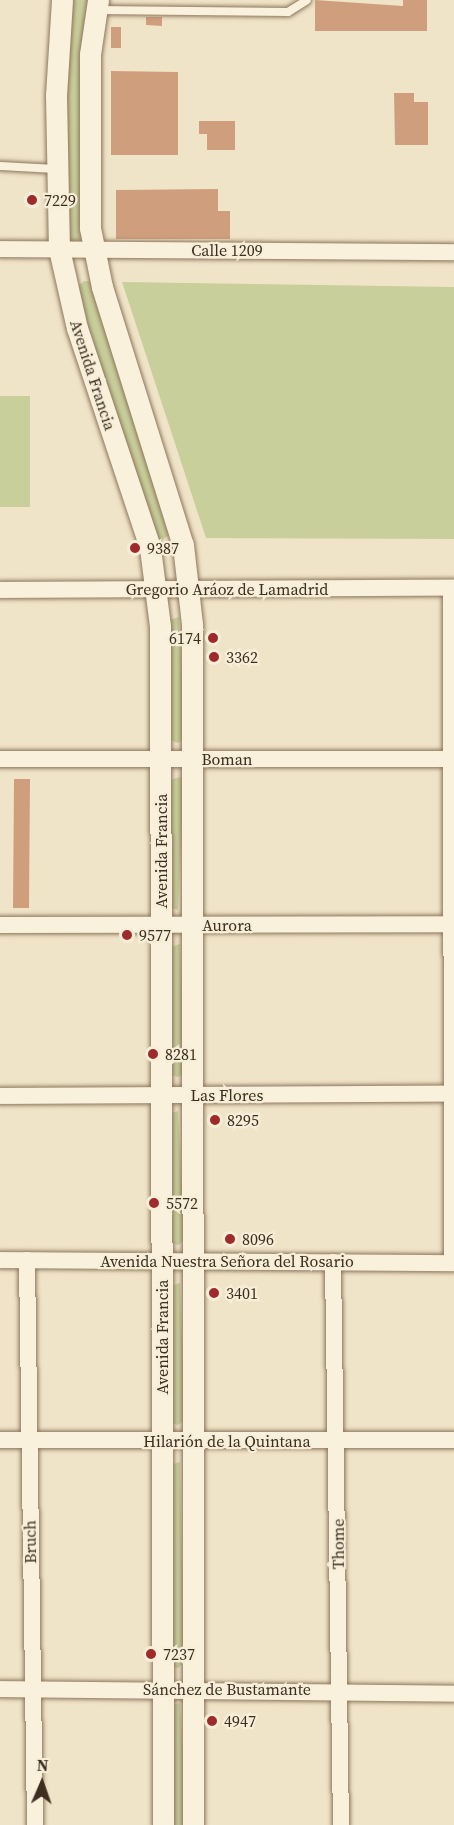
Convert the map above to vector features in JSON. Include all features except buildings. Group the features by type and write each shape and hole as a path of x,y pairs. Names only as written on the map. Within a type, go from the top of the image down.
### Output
{"street":[{"name":"Avenida Francia","path":"62,0 56,169 58,249 76,328 150,548 157,589 161,925 163,1825"},
{"name":"Avenida Francia","path":"97,5 90,54 93,249 176,516 190,589 193,1825"},
{"name":"Calle 1209","path":"0,249 454,252"},
{"name":"Gregorio Aráoz de Lamadrid","path":"0,590 453,588"},
{"path":"453,588 453,1263"},
{"name":"Boman","path":"0,759 452,759"},
{"name":"Aurora","path":"0,925 452,924"},
{"name":"Las Flores","path":"0,1096 453,1094"},
{"name":"Avenida Nuestra Señora del Rosario","path":"0,1260 453,1263"},
{"name":"Bruch","path":"27,1260 35,1825"},
{"name":"Thome","path":"333,1262 341,1825"},
{"name":"Hilarión de la Quintana","path":"0,1440 454,1440"},
{"name":"Sánchez de Bustamante","path":"0,1689 338,1689 454,1694"}],"lane":[{"path":"205,0 205,11"},
{"path":"97,5 205,11 288,12 307,0"},
{"path":"0,166 56,169"}],"green space":[{"path":"70,0 90,0 85,236 75,242 68,240 64,74"},
{"path":"84,281 90,281 171,534 162,540 157,538 75,289"},
{"path":"122,282 454,287 454,539 206,538"},
{"path":"0,396 30,396 30,507 0,507"},
{"path":"179,617 185,738 178,743 170,740 169,620"},
{"path":"180,777 184,780 178,910 170,908 170,780"},
{"path":"180,944 185,1072 178,1077 170,1075 170,947"},
{"path":"178,1111 185,1240 178,1245 170,1243 169,1114"},
{"path":"180,1283 185,1420 178,1425 170,1423 170,1286"},
{"path":"180,1462 184,1663 178,1668 169,1666 170,1465"},
{"path":"180,1703 187,1825 167,1825 170,1706"}],"place":[{"name":"7229","path":"32,200"},
{"name":"9387","path":"135,548"},
{"name":"6174","path":"213,638"},
{"name":"3362","path":"214,657"},
{"name":"9577","path":"127,935"},
{"name":"8281","path":"153,1054"},
{"name":"8295","path":"215,1120"},
{"name":"5572","path":"154,1203"},
{"name":"8096","path":"230,1239"},
{"name":"3401","path":"214,1293"},
{"name":"7237","path":"151,1654"},
{"name":"4947","path":"212,1721"}]}
